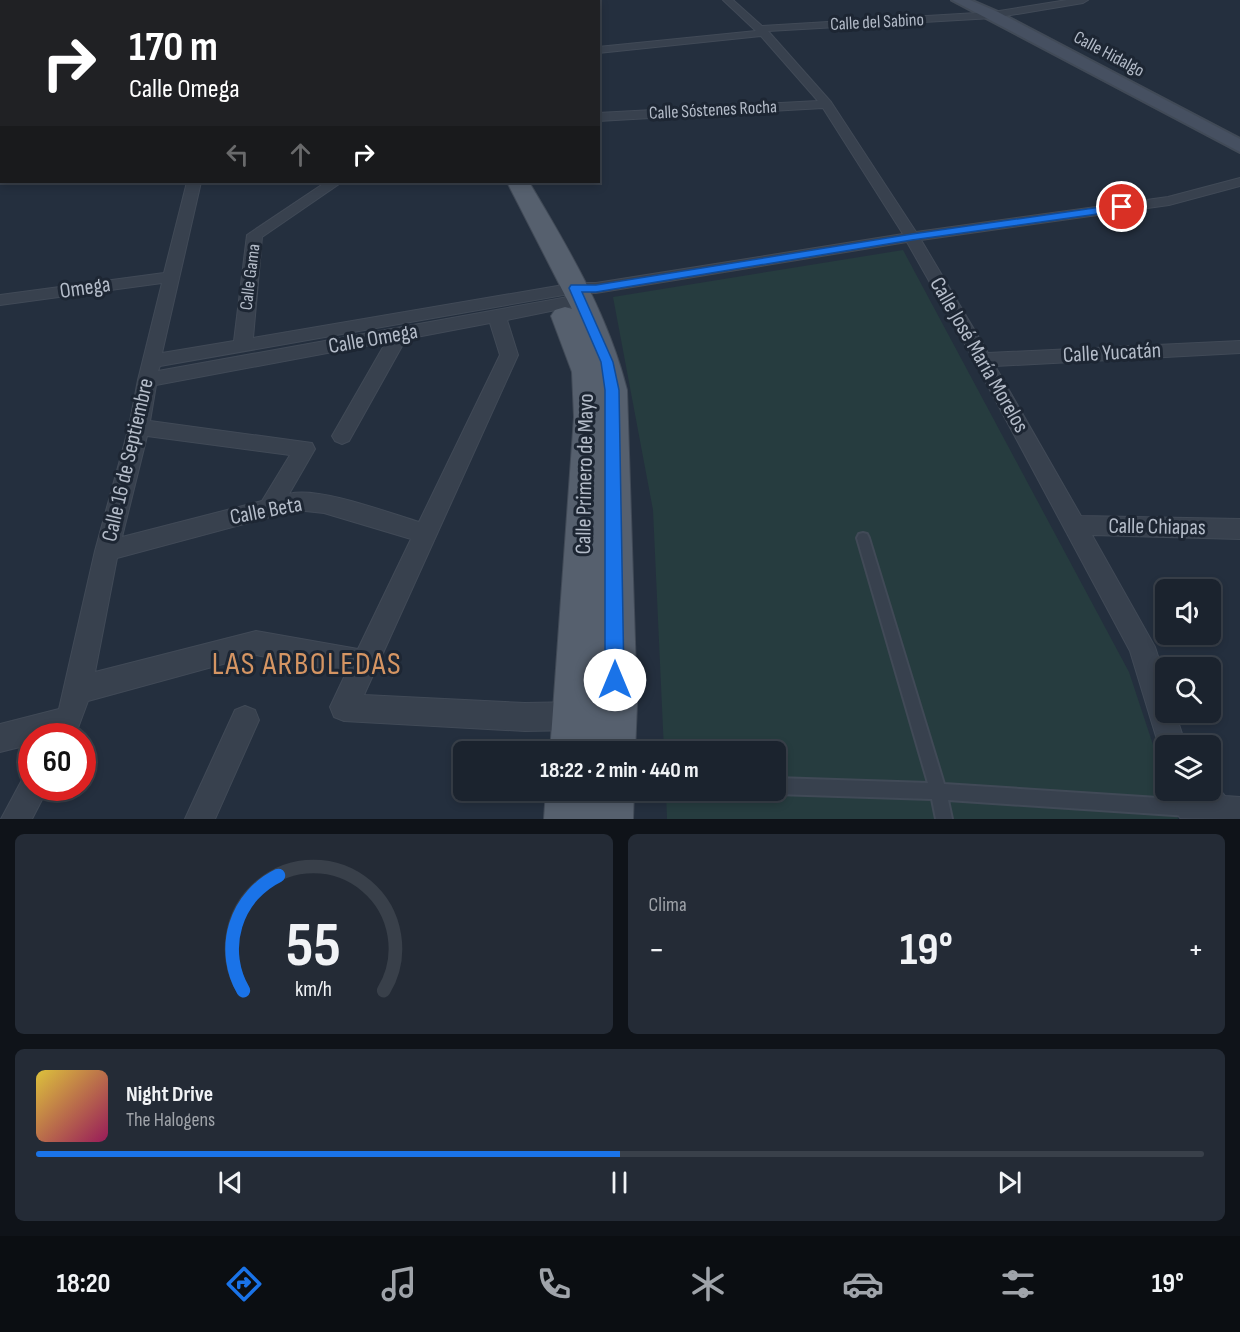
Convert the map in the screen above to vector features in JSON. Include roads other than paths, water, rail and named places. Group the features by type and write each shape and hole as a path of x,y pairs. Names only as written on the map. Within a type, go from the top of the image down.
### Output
{"main road":[{"name":"Calle Primero de Mayo","path":"498,183 573,294 587,372 590,417 574,741"},
{"name":"Calle Primero de Mayo","path":"518,183 607,362 612,390 615,704 613,741"},
{"path":"568,819 569,801"},
{"path":"609,819 610,801"}],"street":[{"name":"Calle José María Morelos","path":"728,0 762,31 827,104 912,237 1142,647 1169,735"},
{"name":"Calle Hidalgo","path":"958,0 993,15 1240,146"},
{"name":"Calle del Sabino","path":"600,50 762,31 993,15 1083,0"},
{"name":"Calle Sóstenes Rocha","path":"600,117 827,104"},
{"name":"Calle Omega","path":"149,370 243,344 573,294 912,237 1169,201 1240,182"},
{"name":"Calle 16 de Septiembre","path":"66,723 78,690 107,550 139,427 149,370 194,183"},
{"name":"Calle Gama","path":"243,344 255,235 333,183"},
{"name":"Omega","path":"0,300 170,277"},
{"name":"Calle Omega","path":"149,370 400,334 497,317 573,294"},
{"path":"497,317 508,355 344,707 525,717 576,717 615,704"},
{"path":"342,436 400,334"},
{"name":"Calle Yucatán","path":"983,360 1240,347"},
{"path":"139,427 305,449 270,507"},
{"name":"Calle Beta","path":"107,550 296,501 324,504 424,533"},
{"name":"Calle Chiapas","path":"1075,525 1240,529"},
{"path":"78,690 256,644 363,663"},
{"path":"200,819 245,720"},
{"path":"0,738 18,735"},
{"path":"16,819 26,801"}],"lane":[{"path":"863,538 938,790 944,819"},
{"path":"786,786 938,790 1208,807"}],"district":[{"name":"LAS ARBOLEDAS","path":"307,664"}]}
